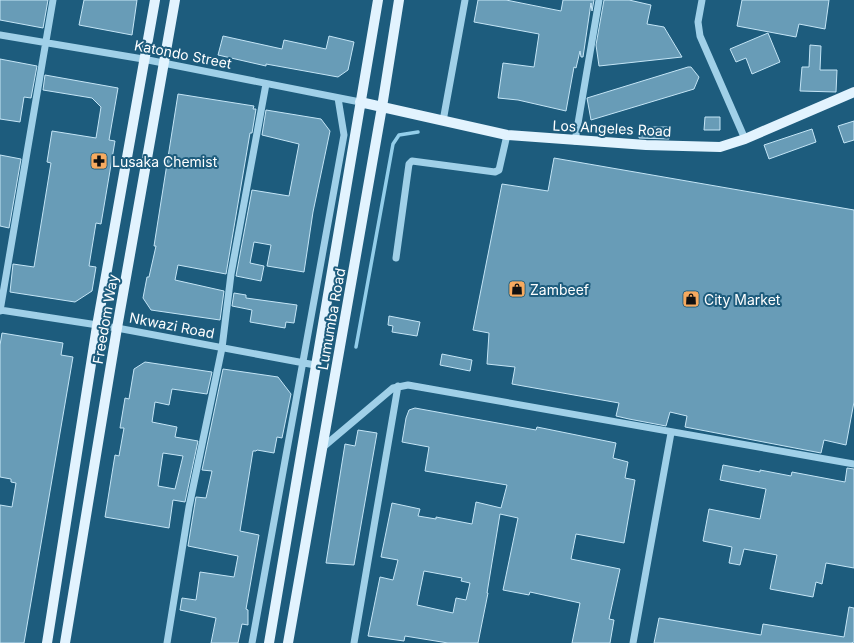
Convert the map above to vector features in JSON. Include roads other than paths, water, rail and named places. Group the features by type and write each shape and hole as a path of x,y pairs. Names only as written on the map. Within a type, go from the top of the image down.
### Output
{"main road":[{"name":"Freedom Way","path":"47,643 97,326 143,59 155,0"},
{"name":"Freedom Way","path":"65,643 117,328 175,0"},
{"name":"Lumumba Road","path":"268,643 378,0"},
{"name":"Lumumba Road","path":"288,643 382,107 399,0"},
{"name":"Los Angeles Road","path":"360,102 507,135 575,141 720,147 745,139 854,92"}],"street":[{"path":"0,310 53,0"},
{"path":"443,121 465,0"},
{"path":"575,141 599,0"},
{"path":"702,0 698,22 700,36 745,139"},
{"name":"Katondo Street","path":"0,35 143,59 360,102"},
{"path":"167,643 189,507 222,348 231,274 266,84"},
{"path":"252,643 344,135 338,98"},
{"path":"396,258 409,164 412,161 495,172 499,170 507,135"},
{"name":"Nkwazi Road","path":"0,310 117,328 315,364"},
{"path":"321,448 393,388 408,385 671,433 854,464"},
{"path":"354,643 398,386"},
{"path":"633,643 671,433"}],"waterway":[{"path":"356,347 393,144 399,135 418,132"}],"place":[{"name":"Lusaka Chemist","path":"99,161"},
{"name":"Zambeef","path":"517,289"},
{"name":"City Market","path":"691,299"}]}
